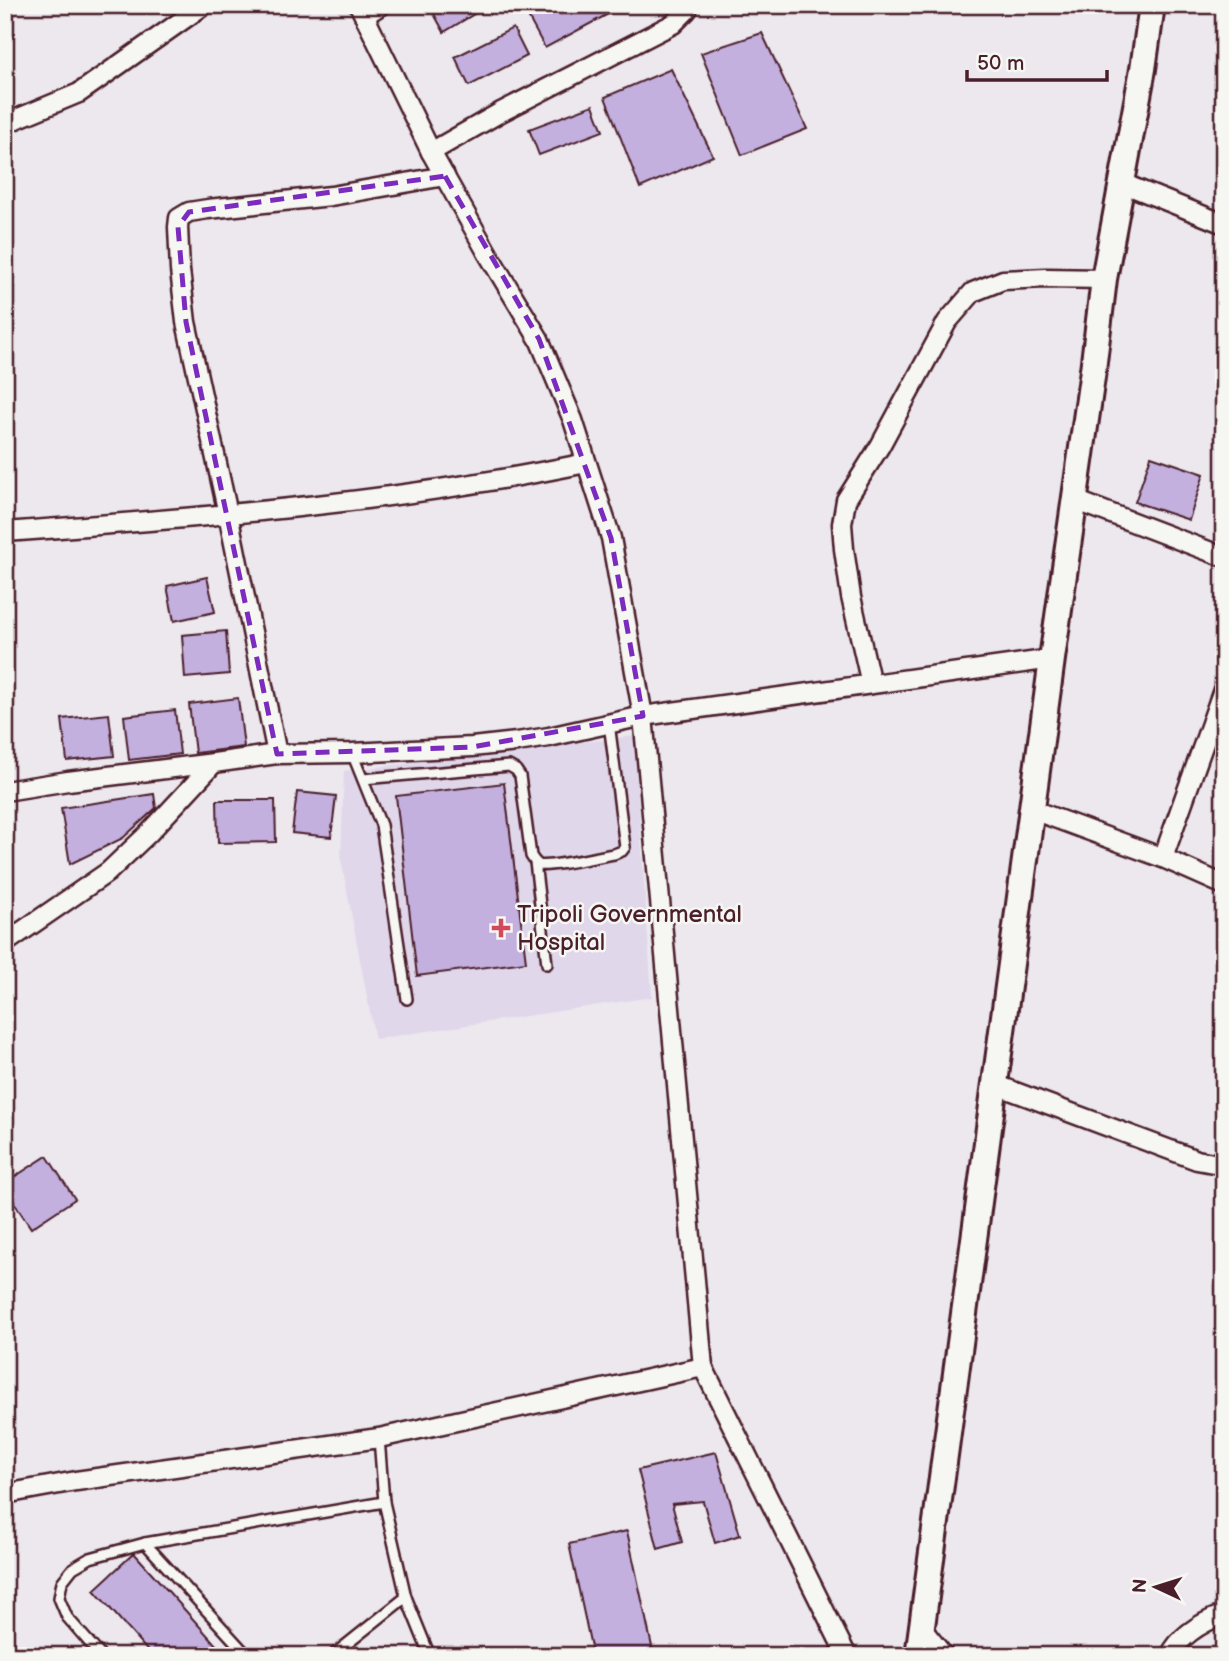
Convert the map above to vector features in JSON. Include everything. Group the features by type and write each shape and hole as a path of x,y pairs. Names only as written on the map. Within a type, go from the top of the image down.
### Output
{"main road":[{"path":"918,1656 1104,279 1143,69 1152,5"}],"street":[{"path":"9,122 79,93 204,5"},
{"path":"381,5 362,10 431,152 539,340 573,420 611,538 643,716 704,1367 847,1656"},
{"path":"431,152 501,112 673,24 689,5"},
{"path":"277,754 186,322 178,238 179,218 199,210 331,196 445,176"},
{"path":"1122,183 1224,224"},
{"path":"871,684 851,597 846,561 842,524 846,500 880,446 947,322 973,292 1003,280 1104,279"},
{"path":"5,531 344,501 522,477 586,463"},
{"path":"1075,500 1224,557"},
{"path":"5,791 277,754 472,747 517,742 643,716 1052,659"},
{"path":"1163,858 1224,687"},
{"path":"5,943 108,872 149,833 214,763"},
{"path":"1033,810 1163,858 1224,885"},
{"path":"995,1084 1197,1160 1224,1165"},
{"path":"5,1494 76,1481 379,1438 704,1367"},
{"path":"1170,1656 1175,1646 1197,1627 1224,1614"},
{"path":"922,1629 944,1656"}],"lane":[{"path":"363,779 509,766 516,769 520,776 531,856 535,862 539,865 614,854 625,847 609,723"},
{"path":"352,753 381,825 407,999"},
{"path":"535,862 547,964"},
{"path":"379,1438 384,1502 406,1597 430,1656"},
{"path":"101,1656 66,1617 60,1598 62,1582 73,1568 90,1558 145,1543 384,1502"},
{"path":"145,1543 248,1656"},
{"path":"332,1656 406,1597"}],"highlighted area":[{"path":"445,176 539,339 611,538 643,716 472,747 277,754 186,322 178,227 189,212"}],"shaded area":[{"name":"Tripoli Governmental Hospital","path":"634,736 652,997 375,1039 341,859 344,771"}],"building":[{"path":"429,5 489,5 444,32"},
{"path":"546,5 625,5 545,48 527,15"},
{"path":"513,28 527,56 469,86 455,57"},
{"path":"762,33 807,129 742,155 701,53"},
{"path":"671,69 713,156 640,188 605,97"},
{"path":"593,105 603,131 539,155 529,129"},
{"path":"1151,456 1204,474 1189,520 1135,502"},
{"path":"207,577 215,612 174,621 167,586"},
{"path":"226,631 229,674 185,678 182,635"},
{"path":"238,698 244,747 195,753 189,704"},
{"path":"175,710 180,754 129,760 124,716"},
{"path":"109,714 114,756 67,761 62,719"},
{"name":"Tripoli Governmental Hospital","path":"504,783 526,962 417,976 396,796"},
{"path":"297,792 336,796 331,837 292,833"},
{"path":"154,794 156,808 123,838 70,864 61,808"},
{"path":"217,800 275,800 276,842 218,843"},
{"path":"47,1156 75,1199 31,1228 5,1189 5,1183"},
{"path":"716,1452 740,1535 715,1543 703,1501 672,1504 682,1542 658,1549 638,1470"},
{"path":"627,1531 654,1656 593,1656 569,1544"},
{"path":"134,1553 226,1656 152,1656 94,1590"}],"place":[{"name":"Tripoli Governmental Hospital","path":"501,928"}]}
